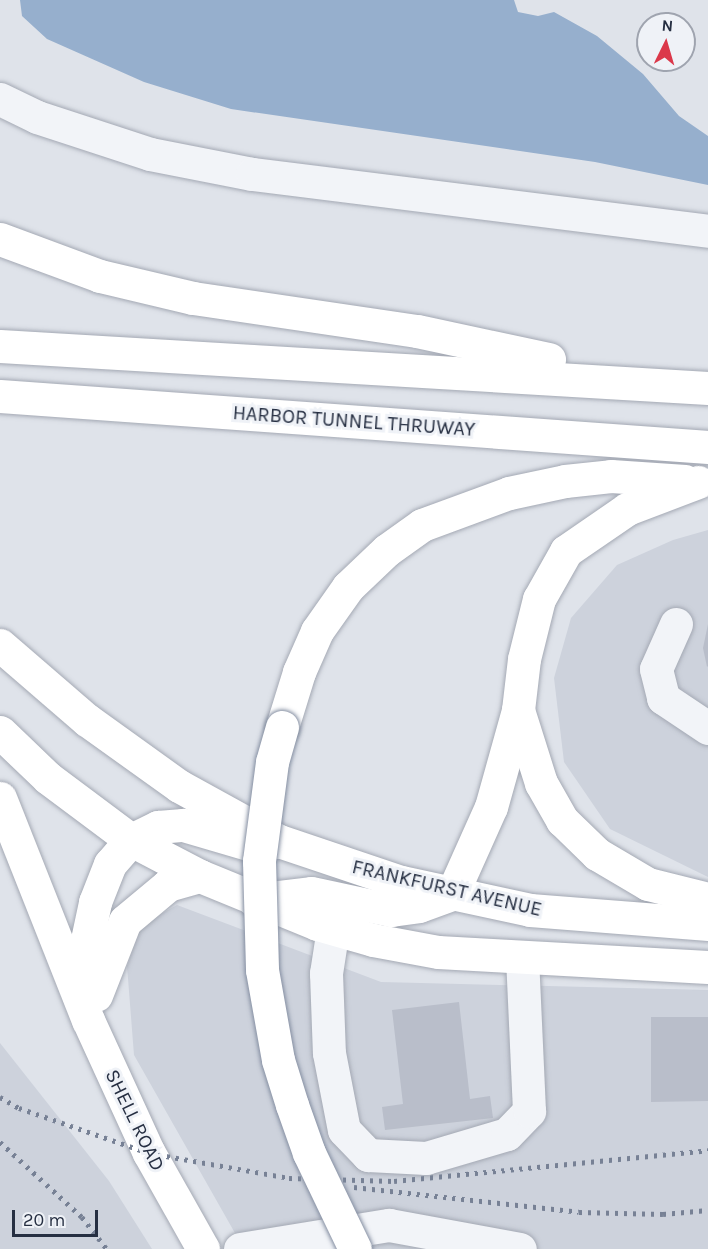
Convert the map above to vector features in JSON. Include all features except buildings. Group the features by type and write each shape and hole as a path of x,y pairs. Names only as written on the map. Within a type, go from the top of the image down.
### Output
{"main road":[{"path":"0,239 100,276 192,298 417,331 660,382"},
{"path":"0,346 660,382 708,388"},
{"name":"HARBOR TUNNEL THRUWAY","path":"0,396 708,447"},
{"path":"355,1249 309,1154 278,1060 262,970 260,861 272,762 298,672 317,632 348,587 387,550 422,525 509,493 565,481 611,476 703,482"},
{"path":"254,900 311,893 391,910 419,906 452,894 491,807 518,710 524,659 539,598 566,551 627,509 703,482"},
{"name":"FRANKFURST AVENUE","path":"0,645 87,720 179,786 279,842 348,867 452,894 530,909 708,924"},
{"path":"518,710 541,783 562,820 597,854 648,884 708,899"},
{"path":"0,732 48,778 131,840 200,876 254,900 333,928 438,952 708,967"},
{"name":"SHELL ROAD","path":"0,798 88,1020 149,1153 203,1249"},
{"path":"88,1020 87,940 95,902 110,864 131,840 158,826 183,825 251,845 279,842"},
{"name":"SHELL ROAD","path":"0,855 88,1020"},
{"path":"88,1020 125,921 168,885 200,876"}],"lane":[{"path":"0,99 37,117 150,154 241,171 708,231"},
{"path":"676,624 656,669 663,698 708,728"},
{"path":"333,928 326,973 329,1053 344,1130 368,1155 426,1158 507,1134 529,1111 522,958"},
{"path":"240,1249 389,1225 520,1249"}],"shaded area":[{"path":"708,530 708,877 610,829 564,762 554,678 571,618 617,565 673,540"},
{"path":"177,905 381,982 708,990 708,1249 244,1249 134,1055 127,966 141,925"},
{"path":"0,1043 109,1181 152,1249 0,1249"}],"water":[{"path":"20,0 514,0 518,12 538,16 554,12 597,36 636,68 636,72 643,74 679,116 708,136 708,185 595,162 231,109 144,82 47,39 22,16"}],"railway":[{"path":"0,1097 19,1108 149,1153 289,1178 394,1181 708,1150"},
{"path":"0,1142 82,1217 107,1249"},
{"path":"354,1187 579,1212 663,1214 708,1210"}]}
